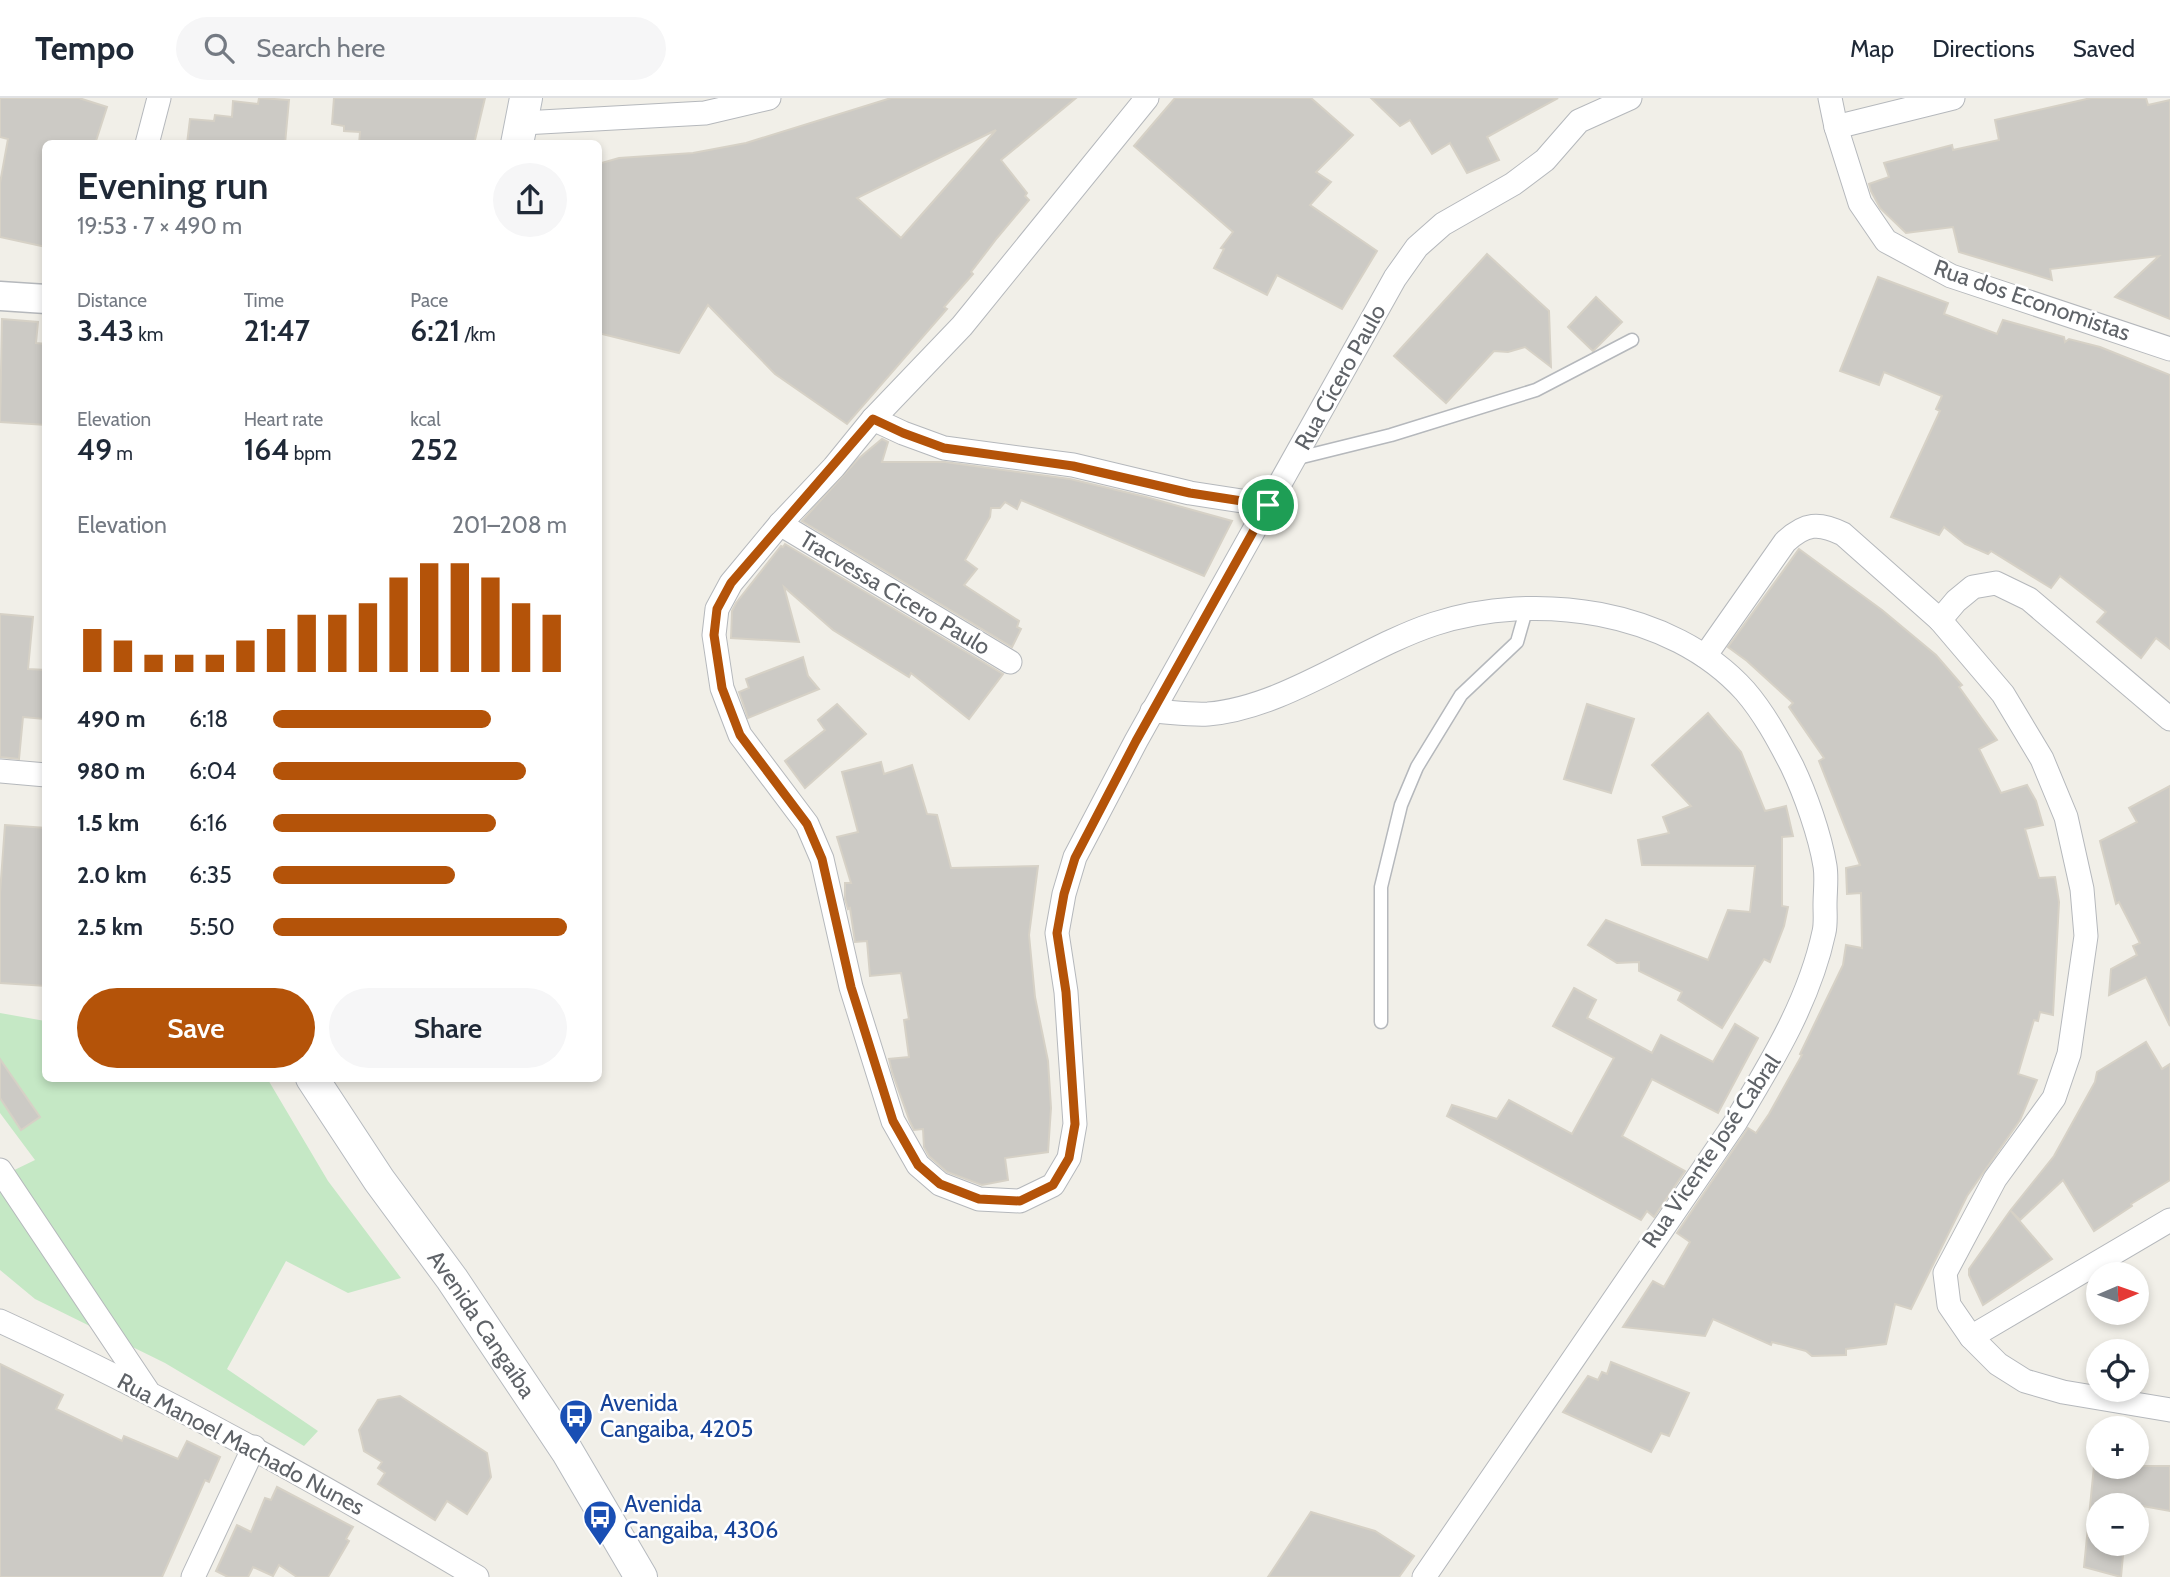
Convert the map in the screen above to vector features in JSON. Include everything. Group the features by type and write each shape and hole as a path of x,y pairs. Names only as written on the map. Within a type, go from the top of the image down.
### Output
{"main road":[{"name":"Avenida Cangaíba","path":"315,1082 379,1180 452,1279 566,1451 640,1577"}],"street":[{"path":"148,140 159,98"},
{"path":"522,121 705,113 769,98"},
{"name":"Rua Cícero Paulo","path":"1147,98 962,326 873,419 834,467 780,524 731,583 717,609 714,635 722,688 740,735 807,824 822,859 851,987 893,1121 918,1165 940,1184 979,1199 1020,1201 1053,1185 1069,1158 1075,1124 1066,992 1057,933 1064,894 1075,858 1152,711 1395,278 1417,247 1443,224 1513,184 1545,160 1579,121 1630,98"},
{"name":"Rua dos Economistas","path":"1830,98 1836,127 1860,203 1886,241 1951,276 2170,349"},
{"path":"1836,127 1953,98"},
{"path":"0,296 42,299"},
{"path":"873,419 944,448 1073,466 1190,493 1268,505"},
{"name":"Tracvessa Cicero Paulo","path":"780,524 1010,662"},
{"path":"1705,656 1785,542 1797,531 1812,526 1829,527 1843,534 1940,620 2003,694 2042,759 2066,817 2082,889 2086,936 2069,1054 2054,1098 1995,1179 1945,1273 1949,1306 1971,1337 1998,1364 2025,1381 2063,1392 2170,1410"},
{"path":"1940,620 1956,601 1973,587 1996,583 2029,599 2170,719"},
{"name":"Rua Vicente José Cabral","path":"1152,711 1209,714 1262,702 1389,641 1436,623 1527,607 1557,608 1608,616 1654,630 1705,656 1744,690 1775,731 1802,787 1825,866 1825,930 1807,988 1779,1049 1735,1122 1424,1577"},
{"path":"0,771 42,775"},
{"path":"0,1170 146,1390"},
{"path":"1971,1337 2170,1220"},
{"name":"Rua Manoel Machado Nunes","path":"0,1321 146,1390 254,1447 477,1577"},
{"path":"193,1577 254,1447"}],"lane":[{"path":"1294,459 1391,435 1536,390 1632,340"},
{"path":"1381,1023 1381,887 1401,806 1417,768 1461,695 1517,642 1527,607"}],"green space":[{"path":"0,1013 42,1020 42,1082 269,1082 328,1181 401,1278 348,1293 286,1261 227,1369 318,1431 304,1446 165,1363 35,1299 0,1270 0,1177 35,1160 0,1113"}],"building":[{"path":"0,98 79,98 107,107 96,140 42,140 42,246 0,237 0,183 8,139 0,137"},
{"path":"259,98 289,100 285,140 187,140 190,119 214,121 215,115 232,117 233,101 258,104"},
{"path":"334,98 485,98 475,140 359,140 360,132 344,131 344,126 332,124"},
{"path":"891,98 1076,98 1001,160 1027,193 1025,196 1029,200 971,272 973,274 944,307 947,309 847,424 775,374 708,305 679,353 602,334 602,163 619,158 693,153 746,143","holes":["996,130 901,238 857,198"]},
{"path":"1175,98 1311,98 1353,135 1316,172 1331,182 1310,205 1377,251 1342,309 1277,275 1267,295 1214,268 1224,249 1221,248 1233,232 1134,146"},
{"path":"1371,98 1558,98 1487,137 1499,160 1467,173 1450,143 1432,154 1410,120 1400,126"},
{"path":"2091,98 2146,98 2148,105 2170,100 2170,319 2115,297 2159,256 2050,269 2052,280 1959,252 1953,227 1906,233 1880,208 1871,191 1869,184 1889,177 1884,163 1952,145 1953,150 1999,140 1995,120"},
{"path":"1487,254 1549,311 1551,367 1525,347 1508,352 1494,351 1446,403 1394,356"},
{"path":"1878,277 1948,303 1944,314 1997,334 2003,320 2064,337 2065,342 2069,339 2100,347 2170,375 2170,649 2156,638 2141,658 2097,622 2106,612 2060,576 2051,588 1991,551 1988,554 1965,544 1944,527 1939,535 1891,517 1940,411 1936,409 1942,396 1884,372 1879,385 1840,371"},
{"path":"1596,297 1622,322 1593,351 1568,327"},
{"path":"2,319 38,322 36,343 42,344 42,425 0,422"},
{"path":"882,439 888,442 882,462 945,462 1070,479 1232,521 1204,576 1021,500 1017,509 1005,502 1000,508 991,508 990,517 965,560 977,569 964,585 1019,621 1017,627 1021,629 1012,647 802,521 858,459"},
{"path":"785,544 1003,674 969,719 911,673 909,677 833,630 784,587 799,642 731,638 732,611 736,603"},
{"path":"1799,549 1882,610 1936,655 1962,685 1959,687 1997,740 1979,749 2001,793 2027,785 2036,801 2043,825 2025,829 2039,878 2055,877 2059,902 2053,1015 2040,1012 2038,1021 2034,1020 2018,1074 2037,1080 2020,1120 1967,1196 1911,1309 1895,1304 1886,1344 1846,1349 1846,1355 1812,1356 1806,1351 1772,1342 1771,1345 1713,1319 1705,1336 1623,1327 1653,1281 1664,1287 1690,1242 1677,1233 1748,1128 1756,1133 1769,1114 1802,1055 1800,1054 1843,965 1846,945 1862,948 1861,893 1847,894 1846,868 1860,865 1819,761 1824,758 1789,707 1793,703 1728,647"},
{"path":"0,614 33,617 28,669 42,670 42,719 23,717 19,759 0,757"},
{"path":"803,657 808,676 819,689 748,718 739,692 749,688 746,679"},
{"path":"837,704 866,734 805,788 785,761 825,730 818,720"},
{"path":"1587,704 1634,719 1611,793 1564,779"},
{"path":"1708,713 1741,752 1765,811 1786,806 1793,836 1782,837 1782,906 1788,907 1784,926 1770,962 1764,959 1722,1028 1678,1000 1682,992 1639,971 1639,962 1617,963 1588,945 1606,920 1708,960 1728,910 1750,912 1755,866 1642,865 1638,840 1669,833 1663,817 1691,806 1652,765"},
{"path":"881,762 884,774 912,765 927,814 937,815 951,868 1038,866 1029,935 1035,997 1048,1061 1051,1108 1048,1152 1005,1158 1008,1180 982,1185 947,1172 929,1156 924,1147 923,1129 914,1130 892,1072 889,1059 909,1057 904,1020 909,1019 901,973 870,976 867,941 855,942 850,908 848,909 845,899 845,883 851,883 837,837 858,832 842,772"},
{"path":"2170,786 2170,1026 2146,977 2109,995 2111,969 2137,955 2133,946 2140,943 2119,902 2116,904 2100,841 2137,822 2129,808"},
{"path":"5,825 42,828 42,986 0,983 0,893"},
{"path":"1574,988 1596,1000 1587,1018 1652,1053 1661,1035 1713,1062 1735,1024 1758,1038 1718,1113 1652,1079 1622,1136 1685,1171 1654,1217 1647,1211 1641,1220 1447,1116 1452,1105 1497,1119 1509,1100 1572,1134 1614,1058 1553,1026"},
{"path":"2146,1042 2162,1069 2170,1064 2170,1180 2094,1231 2063,1180 2020,1220 2011,1211 2052,1259 1983,1305 1969,1275 1969,1269 2010,1211 2054,1156 2095,1082 2097,1072"},
{"path":"0,1059 40,1117 21,1130 0,1098"},
{"path":"1611,1362 1689,1393 1669,1436 1661,1433 1651,1452 1563,1412 1588,1376 1598,1380 1602,1372 1607,1374"},
{"path":"0,1364 63,1395 56,1409 122,1441 124,1436 178,1459 187,1441 220,1457 209,1482 205,1480 162,1577 0,1577"},
{"path":"400,1396 487,1453 491,1477 467,1514 447,1501 435,1520 378,1484 385,1473 378,1468 382,1462 364,1451 359,1430 378,1400"},
{"path":"2149,1466 2170,1466 2170,1511 2149,1507 2149,1493 2091,1493 2093,1479 2149,1479"},
{"path":"277,1487 353,1527 346,1539 349,1541 328,1577 297,1577 279,1565 273,1576 253,1567 248,1577 228,1577 216,1571 237,1525 251,1532 265,1498 271,1500"},
{"path":"1311,1512 1375,1531 1414,1556 1399,1577 1268,1577"},
{"path":"2086,1547 2086,1556 2123,1556 2121,1577 2084,1567"}],"place":[{"name":"Avenida Cangaiba, 4205","path":"576,1446"},
{"name":"Avenida Cangaiba, 4306","path":"600,1547"}],"route":[{"path":"873,419 944,448 1073,466 1190,493 1268,505 1136,741 1075,858 1064,894 1057,933 1066,992 1075,1124 1069,1158 1053,1185 1020,1201 979,1199 940,1184 918,1165 893,1121 851,987 822,859 807,824 740,735 722,688 714,635 717,609 731,583 873,419"}]}
